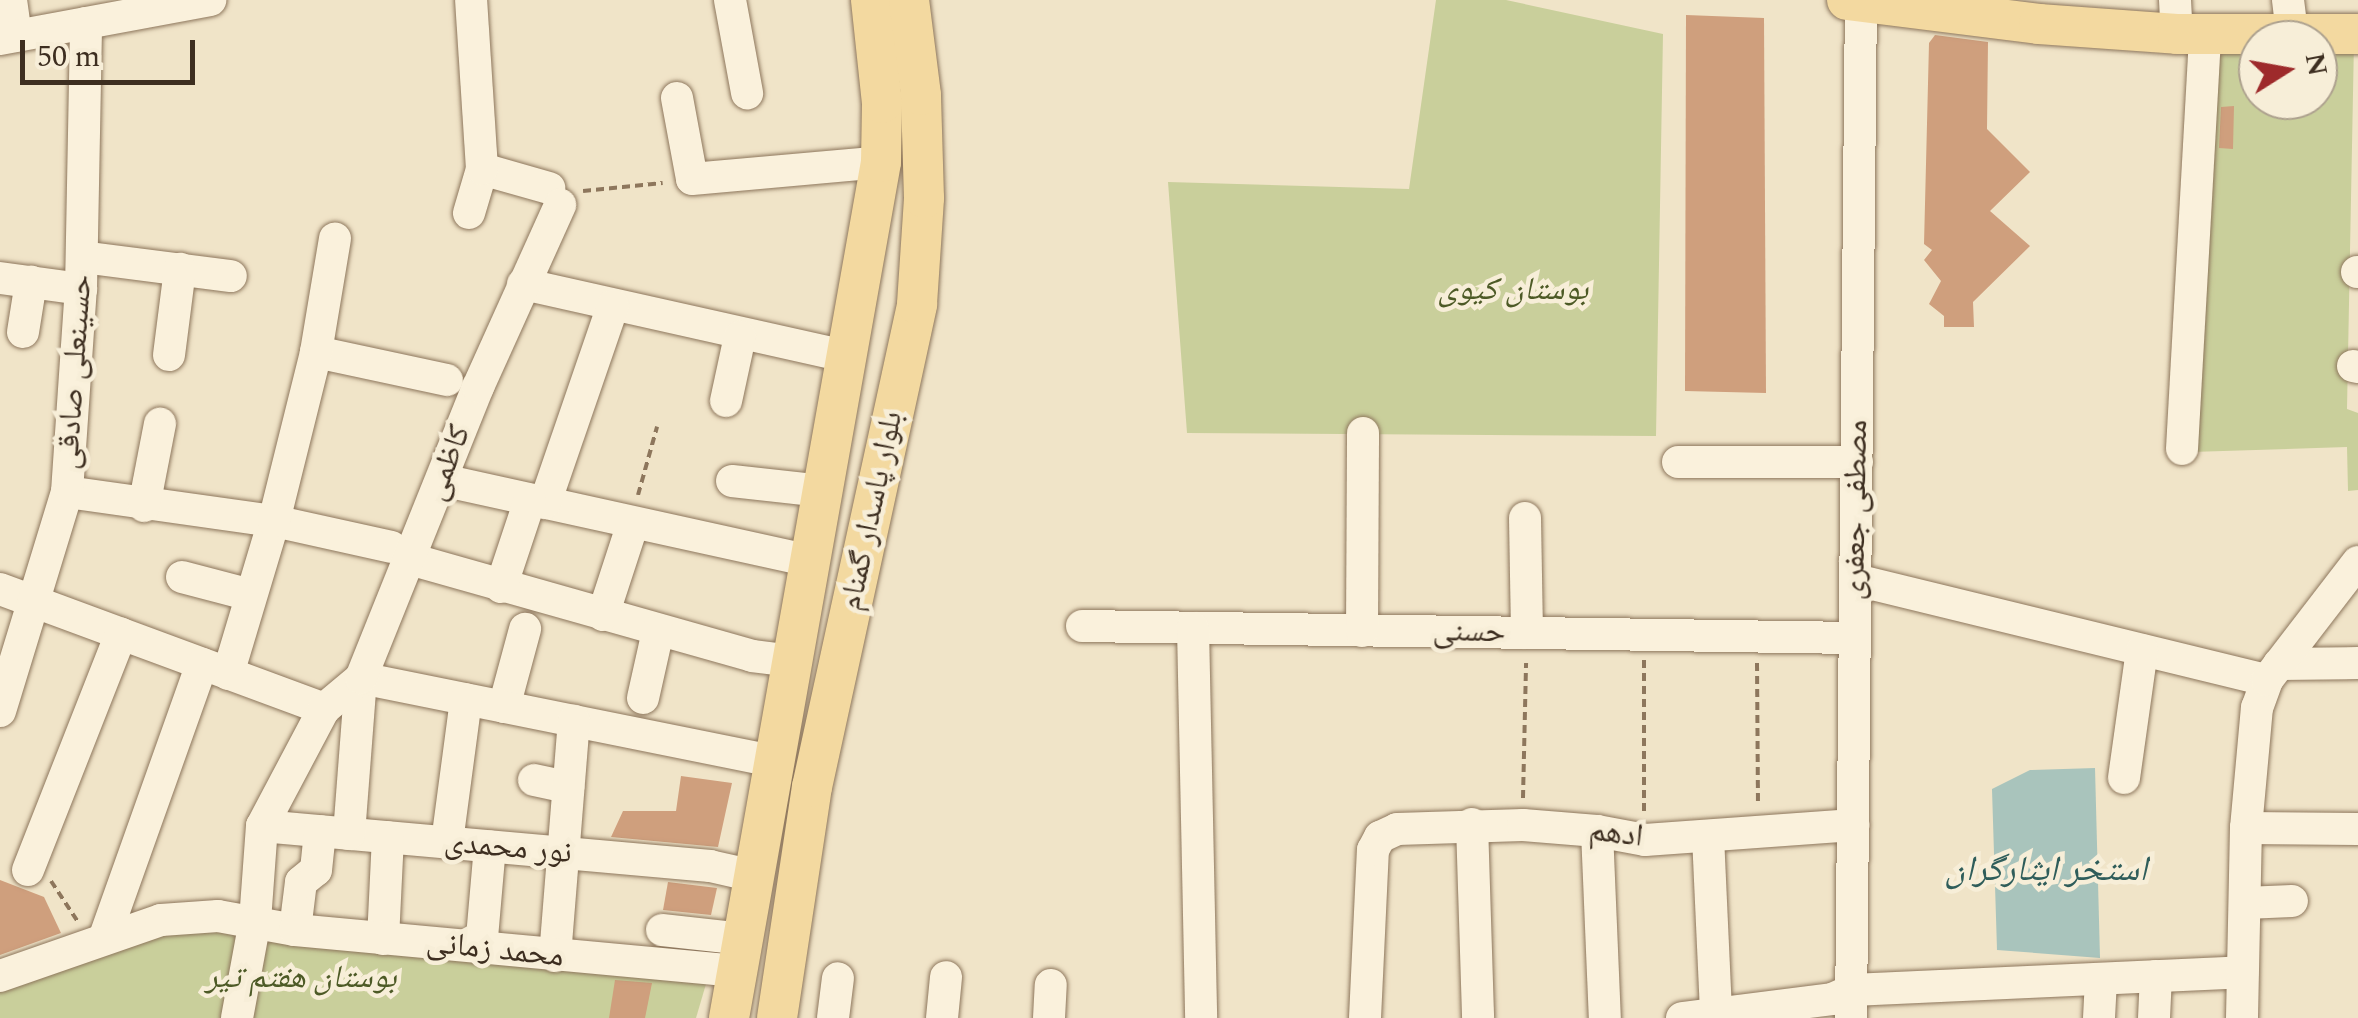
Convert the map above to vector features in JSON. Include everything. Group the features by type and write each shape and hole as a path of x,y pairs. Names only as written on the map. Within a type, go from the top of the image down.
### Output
{"main road":[{"name":"بلوار پاسدار گمنام","path":"729,1018 822,491 850,357 880,162 882,104 871,0"},
{"name":"بلوار پاسدار گمنام","path":"777,1018 812,787 917,304 924,198 921,94 908,0"},
{"path":"921,0 921,94"},
{"path":"1854,1 2186,23 2290,18 2358,34"}],"street":[{"path":"11,0 8,37 164,4 210,0"},
{"path":"470,212 482,169 471,0"},
{"path":"730,0 747,93"},
{"name":"مصطفی جعفری","path":"1852,1004 1856,580 1854,1"},
{"name":"حسینعلی صادقی","path":"0,711 67,492 81,273 86,23"},
{"path":"2182,449 2186,23"},
{"path":"677,98 692,180 880,162"},
{"path":"482,169 554,196"},
{"name":"کاظمی","path":"324,709 361,678 400,553 442,480 523,284 554,196"},
{"path":"104,939 215,669 251,595 274,521 316,352 335,238"},
{"path":"169,356 180,270"},
{"path":"23,332 15,280 180,270 231,276"},
{"path":"523,284 740,336 850,357"},
{"path":"501,587 614,305"},
{"path":"726,400 740,336"},
{"path":"316,352 447,380"},
{"path":"144,506 160,424"},
{"path":"1362,630 1364,434"},
{"path":"1678,462 1856,462"},
{"path":"442,480 810,561"},
{"path":"732,481 822,491"},
{"path":"67,492 144,506 274,521 400,553 501,587 658,631 752,656 792,661"},
{"path":"1525,518 1527,633"},
{"path":"603,615 632,523"},
{"path":"2242,1018 2246,828 2257,708 2273,672 2358,562"},
{"path":"182,577 251,595"},
{"path":"1856,580 2142,650 2273,672 2358,663"},
{"path":"0,590 324,709 262,826 255,921 237,1018"},
{"name":"حسنی","path":"1082,626 1855,638"},
{"path":"1193,628 1201,1018"},
{"path":"504,707 526,629"},
{"path":"643,698 658,631"},
{"path":"28,870 121,634"},
{"path":"2124,778 2142,650"},
{"path":"295,930 301,882 316,870 335,832 361,678 774,761"},
{"path":"447,842 466,699"},
{"path":"555,956 574,721"},
{"path":"534,780 568,787"},
{"path":"1472,824 1478,1018"},
{"name":"ادهم","path":"1365,1018 1373,850 1380,837 1396,829 1472,824 1523,826 1597,831 1645,840 1853,825"},
{"name":"نور محمدی","path":"262,826 710,866 754,876"},
{"path":"2246,828 2358,829"},
{"path":"1597,831 1604,1018"},
{"path":"1708,836 1716,1010"},
{"path":"383,939 388,837"},
{"path":"481,949 490,846"},
{"path":"2244,902 2292,901"},
{"name":"محمد زمانی","path":"0,976 161,920 218,916 295,930 555,956 740,955"},
{"path":"662,930 740,955"},
{"path":"1682,1018 1716,1010 1832,998 1852,1004 2102,979 2243,972"},
{"path":"2154,1018 2156,976"},
{"path":"942,1018 946,977"},
{"path":"832,1018 838,978"},
{"path":"2099,1018 2102,979"},
{"path":"1049,1018 1051,985"}],"path":[{"path":"554,196 692,180"},
{"path":"632,523 656,427"},
{"path":"1523,826 1527,633"},
{"path":"1644,634 1645,840"},
{"path":"1757,636 1759,833"},
{"path":"28,870 55,883 87,937 104,939"}],"green space":[{"name":"بوستان کیوی","path":"1436,0 1506,0 1663,34 1656,436 1187,433 1168,182 1409,189"},
{"path":"2338,41 2354,41 2347,409 2358,413 2358,490 2348,491 2347,447 2191,452 2211,43 2238,42 2238,120 2338,120"},
{"path":"168,927 243,929 224,1018 0,1018 0,977"},
{"name":"بوستان هفتم تیر","path":"269,935 706,984 696,1018 253,1018"}],"water":[{"name":"استخر ایثارگران","path":"2095,768 2100,958 1997,950 1992,789 2030,770"}],"building":[{"path":"1686,15 1764,18 1766,393 1685,391"},
{"path":"1935,35 1988,42 1987,129 2030,172 1990,211 2030,246 1973,302 1974,327 1944,327 1944,316 1929,304 1941,281 1924,260 1932,250 1924,244 1929,43"},
{"path":"2234,106 2233,149 2219,148 2221,107"},
{"path":"681,776 732,783 718,847 611,837 623,811 676,811"},
{"path":"0,880 44,897 61,933 0,955"},
{"path":"668,882 717,888 711,915 663,910"},
{"path":"615,980 652,983 645,1018 609,1018"}]}
